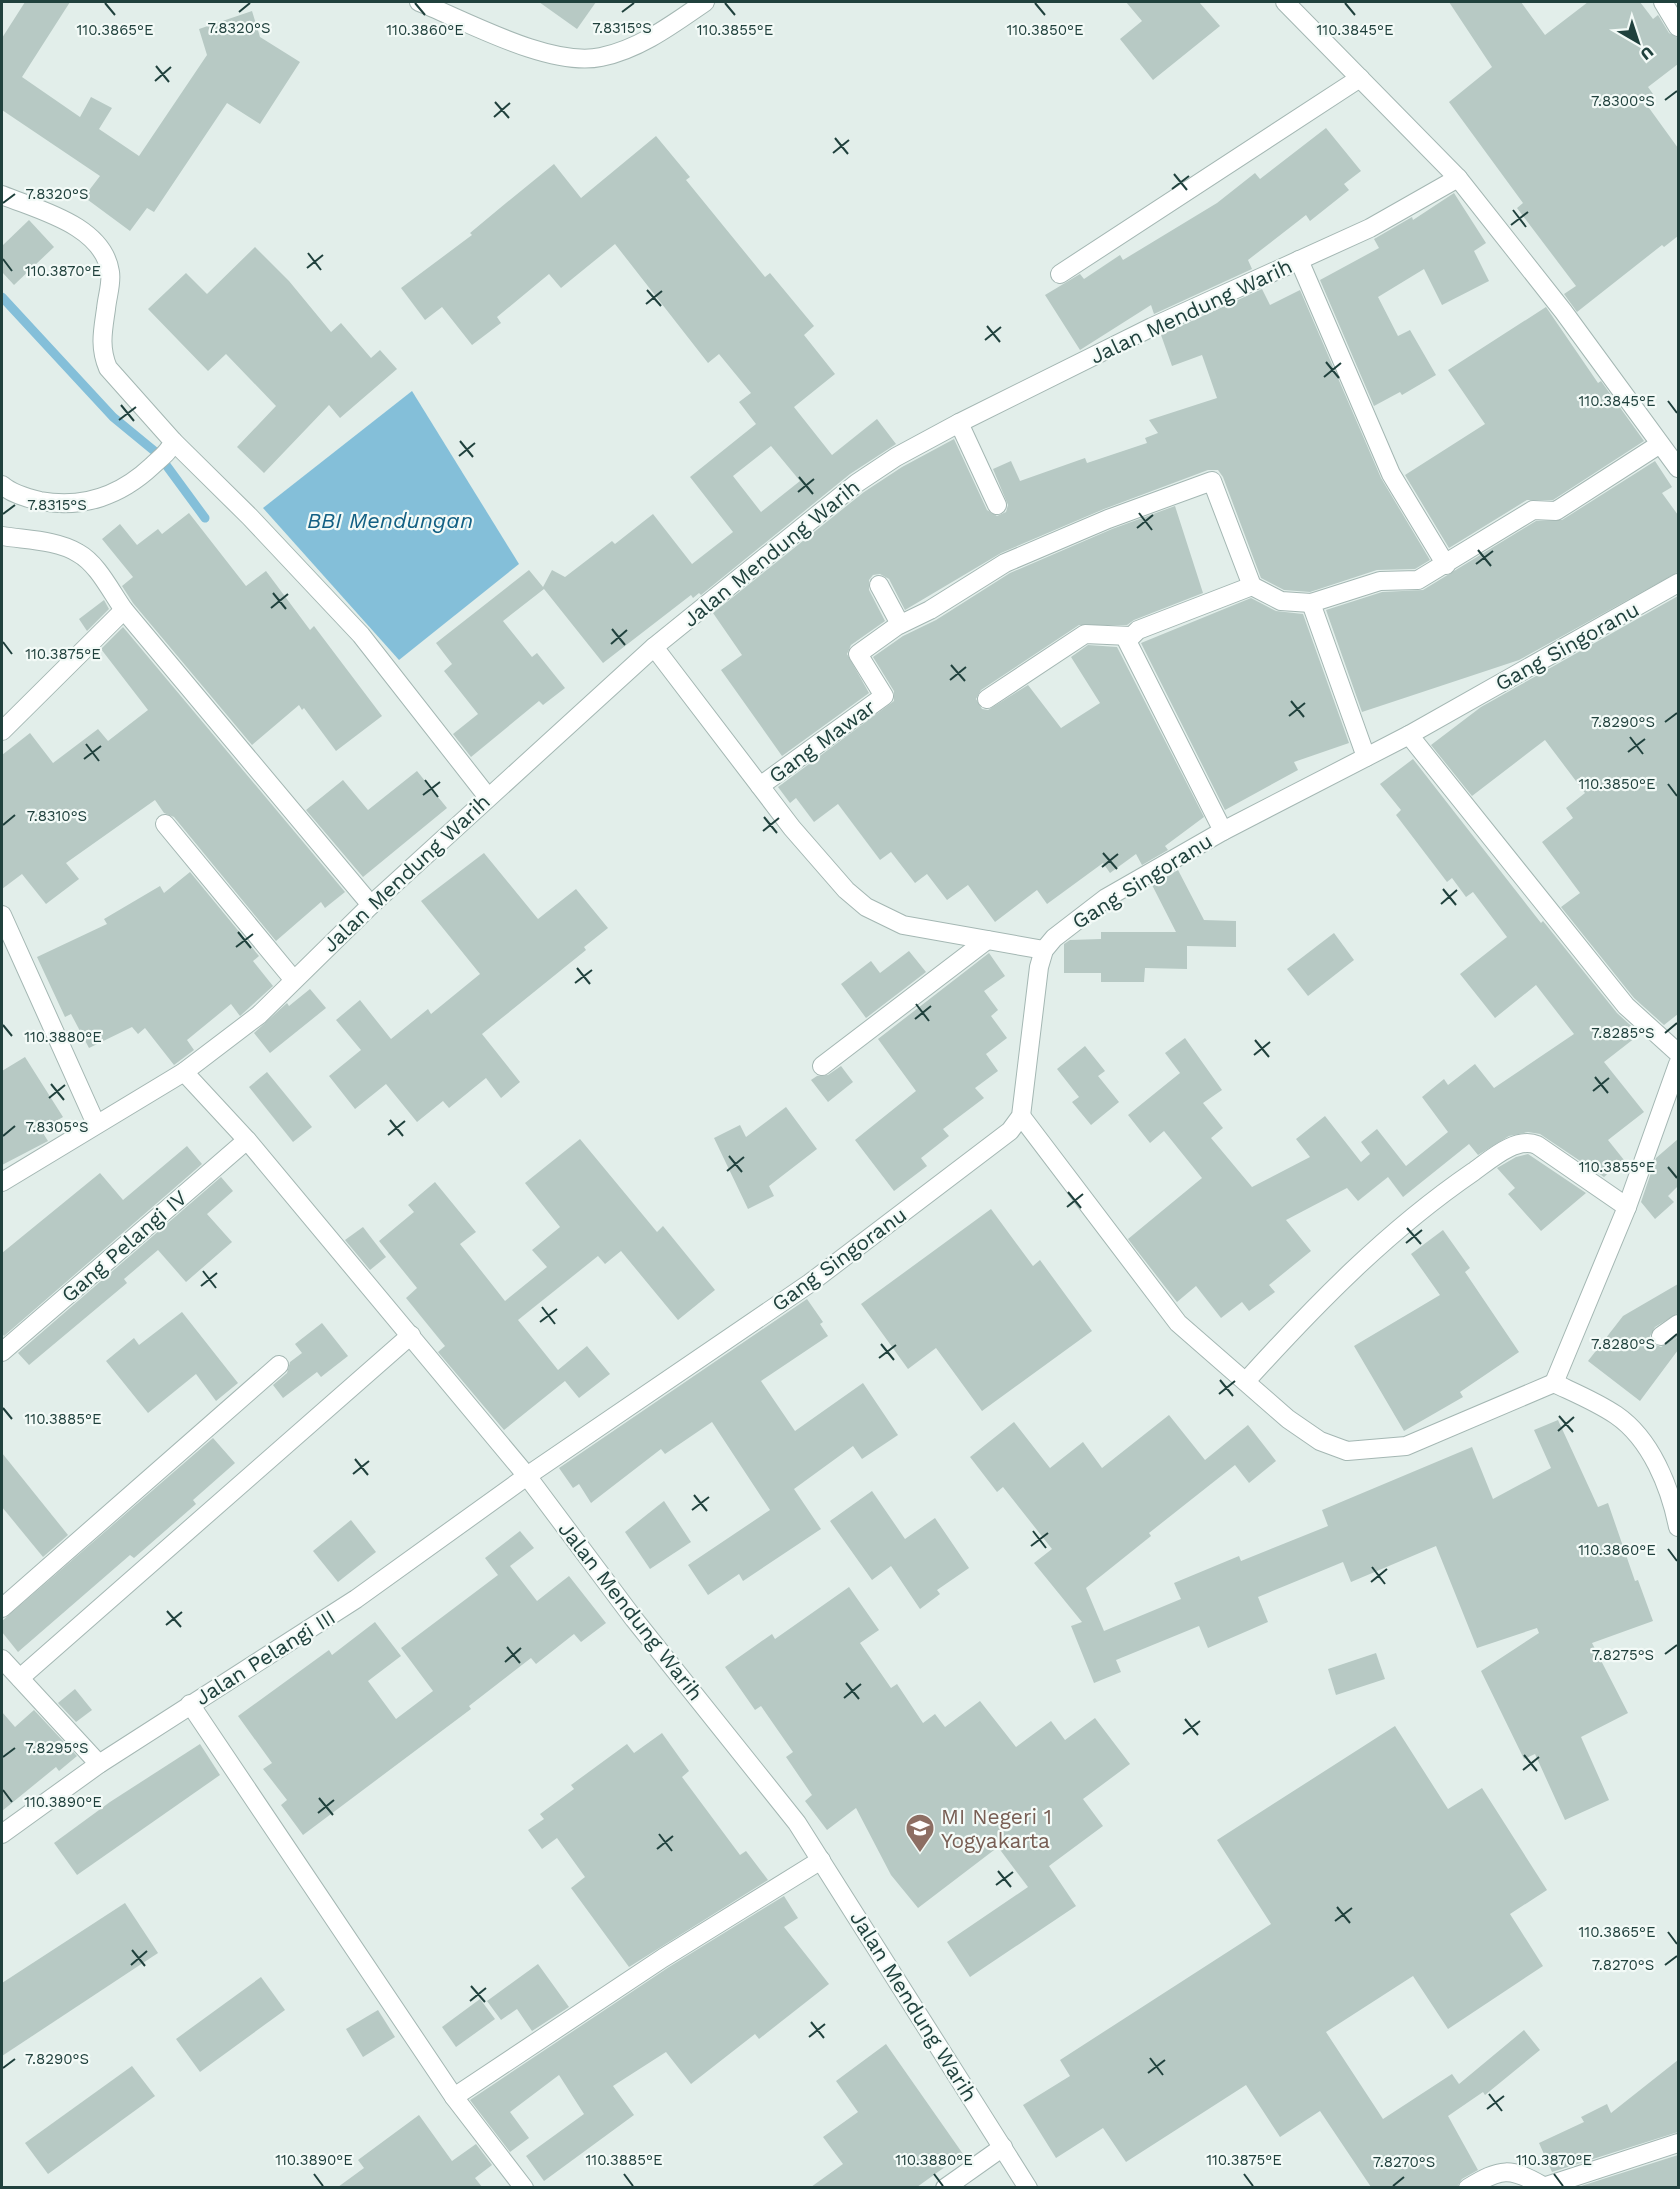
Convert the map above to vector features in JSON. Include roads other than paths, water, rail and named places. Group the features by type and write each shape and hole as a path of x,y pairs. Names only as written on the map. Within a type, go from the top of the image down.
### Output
{"street":[{"path":"419,2 534,50 568,57 599,58 626,50 662,32 705,2"},
{"path":"1285,2 1458,178 1563,311 1678,468"},
{"path":"1663,2 1678,27"},
{"path":"1060,274 1360,78"},
{"name":"Jalan Mendung Warih","path":"2,1182 184,1072 259,1015 370,905 487,796 654,647 857,483 896,457 958,423 1152,327 1370,228 1458,178"},
{"path":"2,195 53,213 99,244 107,258 110,274 102,353 114,375 173,438 170,446 147,470 114,493 71,505 27,498 2,485"},
{"path":"1299,260 1390,474 1446,565"},
{"path":"958,423 997,505"},
{"path":"879,585 900,624 930,610 1005,563 1108,519 1212,481 1252,586 1281,601 1311,603 1380,581 1418,580 1533,510 1556,512 1660,444"},
{"path":"170,446 250,517 361,635 487,796"},
{"path":"2,536 61,545 79,553 91,564 124,610 370,905"},
{"name":"Gang Singoranu","path":"1044,950 1054,938 1107,898 1222,831 1409,735 1678,583"},
{"path":"1222,831 1127,641 1138,630 1252,586"},
{"path":"1311,603 1366,757"},
{"path":"2,731 124,610"},
{"name":"Gang Mawar","path":"760,786 884,696 858,654 900,624"},
{"path":"987,699 1085,634 1130,636"},
{"path":"654,647 760,786 846,890 866,907 903,925 1044,950 1039,967 1021,1116 1178,1323 1247,1380 1288,1419 1320,1441 1347,1451 1406,1446 1554,1383 1627,1206 1678,1064"},
{"path":"1409,735 1626,1006 1678,1053"},
{"path":"165,824 293,979"},
{"path":"2,915 96,1124"},
{"path":"822,1066 987,940"},
{"name":"Jalan Mendung Warih","path":"184,1072 247,1140 527,1476 634,1619 797,1823 1028,2187"},
{"name":"Gang Singoranu","path":"527,1476 810,1283 1010,1131 1021,1116"},
{"name":"Gang Pelangi IV","path":"2,1352 247,1140"},
{"path":"1247,1380 1312,1309 1408,1219 1480,1167 1521,1142 1528,1141 1537,1145 1627,1206"},
{"path":"1661,1336 1678,1324"},
{"path":"20,1678 411,1335"},
{"path":"2,1608 279,1365"},
{"path":"1554,1383 1618,1416 1633,1430 1662,1474 1677,1507 1678,1527"},
{"name":"Jalan Pelangi III","path":"2,1834 99,1764 189,1704 356,1599 527,1476"},
{"path":"2,1659 99,1764"},
{"path":"189,1704 454,2097 524,2187"},
{"path":"454,2097 663,1958 820,1860"},
{"path":"1468,2187 1502,2170 1519,2172 1541,2187 1678,2143"},
{"path":"945,2187 1003,2147"}],"water":[{"name":"BBI Mendungan","path":"412,391 519,564 399,660 263,508"}],"waterway":[{"path":"2,297 113,417 158,454 205,518"}],"place":[{"name":"MI Negeri 1 Yogyakarta","path":"920,1854"}]}
